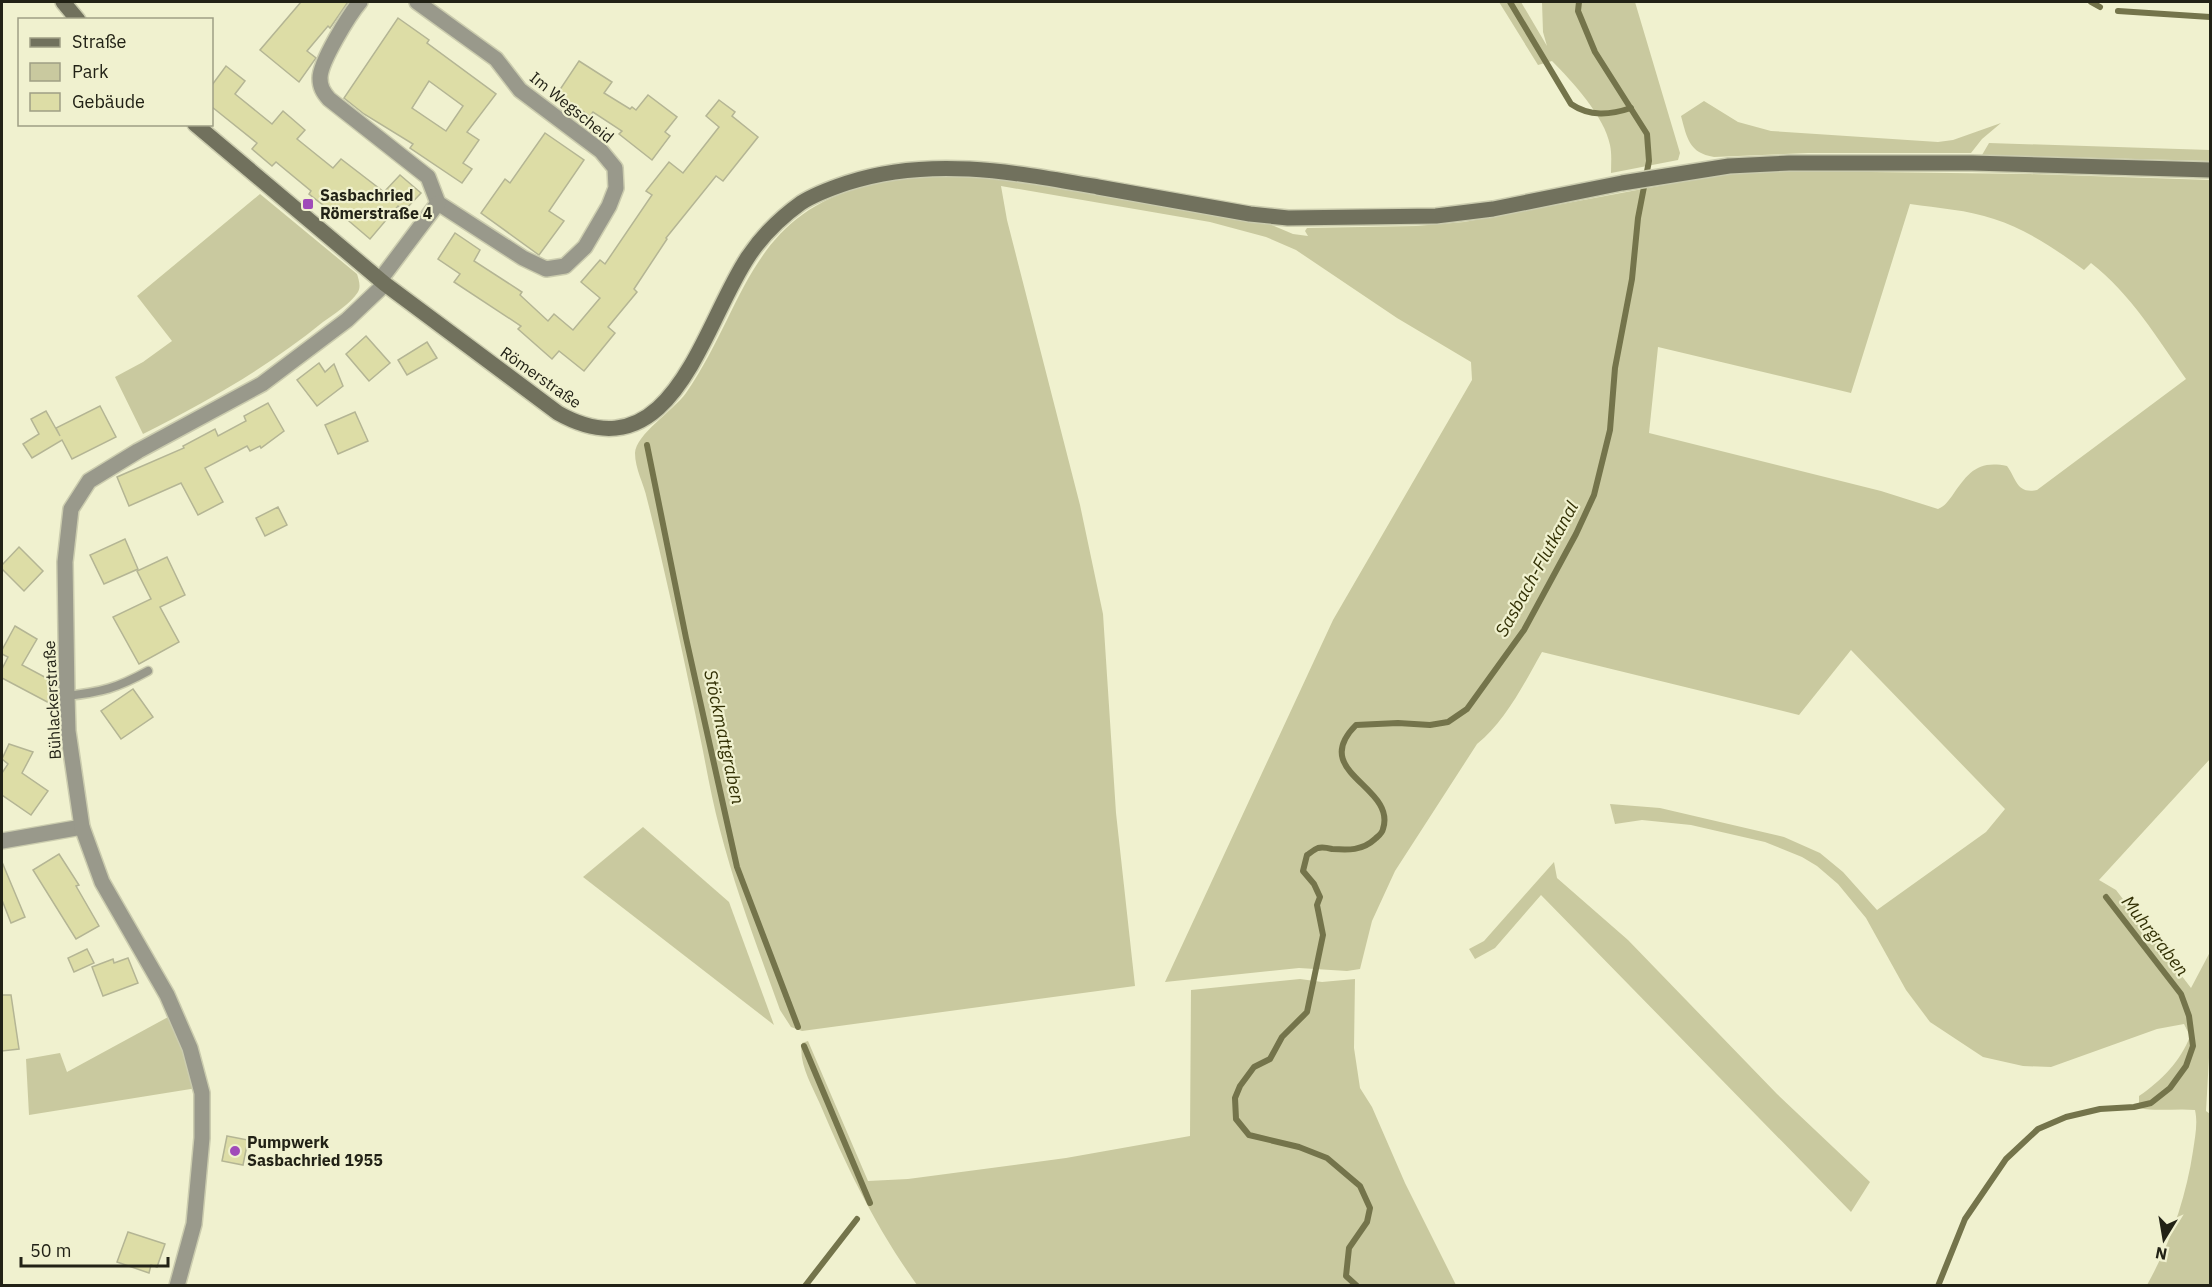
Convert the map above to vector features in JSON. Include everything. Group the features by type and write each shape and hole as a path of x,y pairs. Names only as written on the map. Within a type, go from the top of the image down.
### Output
{"street":[{"path":"63,2 76,18"},
{"path":"360,2 324,62 320,77 322,91 329,99 428,177 438,203 383,282"},
{"name":"Im Wegscheid","path":"417,2 496,59 520,90 601,152 615,168 616,188 609,206 585,247 565,266 546,269 523,258 438,203"},
{"name":"Römerstraße","path":"197,126 383,282 558,413 576,424 592,428 614,428 635,423 652,415 670,398 694,359 746,259 758,243 788,213 805,201 830,189 865,177 906,170 950,167 1008,171 1250,214 1288,218 1436,216 1493,209 1669,174 1729,166 1789,163 1972,163 2211,170"},
{"name":"Bühlackerstraße","path":"177,1286 194,1224 202,1138 202,1094 190,1048 167,995 102,882 82,827 68,730 66,551 71,509 89,481 138,451 262,384 347,320 383,282"},
{"path":"2,841 82,827"}],"lane":[{"path":"67,696 119,687 148,671"}],"green space":[{"path":"1499,2 1521,2 1547,46 1543,32 1542,2 1635,2 1680,153 1678,160 1611,173 1610,145 1595,111 1552,61 1538,65"},
{"path":"1704,101 1738,122 1771,131 1938,142 1953,140 2001,123 1982,139 1971,153 1808,153 1714,157 1694,148 1687,138 1681,116"},
{"path":"1989,143 2210,150 2210,161 1982,155"},
{"path":"1791,171 2030,174 2210,180 2210,759 2099,880 2116,890 2191,988 2210,952 2210,1040 2206,1111 2210,1114 2210,1285 2147,1285 2170,1237 2181,1203 2190,1169 2196,1120 2195,1110 2139,1108 2139,1096 2162,1077 2181,1054 2190,1036 2184,1024 2157,1029 2051,1067 2023,1066 1983,1057 1930,1022 1906,990 1866,918 1838,884 1817,866 1802,857 1765,842 1691,825 1642,820 1615,824 1610,804 1660,808 1784,837 1820,853 1843,872 1877,910 1986,832 2005,809 1851,650 1799,715 1542,652 1514,701 1497,725 1477,744 1395,871 1372,921 1360,969 1347,971 1299,968 1165,982 1333,620 1472,380 1471,362 1397,318 1296,250 1266,237 1210,222 1001,186 1007,220 1080,505 1103,614 1116,813 1135,986 802,1031 791,1027 780,1010 726,853 646,493 636,465 635,453 648,430 686,393 706,361 754,269 773,243 796,219 826,200 865,186 925,177 986,177 1017,180 1267,223 1293,234 1308,236 1305,231 1307,228 1416,226 1464,222 1738,173","holes":["1910,204 1963,211 1994,219 2029,234 2084,270 2091,263 2119,288 2154,332 2186,379 2037,490 2030,491 2021,488 2007,466 1988,465 1974,470 1946,504 1938,509 1881,491 1649,433 1658,347 1851,393"]},
{"path":"260,194 357,274 360,286 358,292 351,301 281,354 213,396 143,434 115,377 143,362 172,341 137,296"},
{"path":"643,827 729,902 774,1025 583,877"},
{"path":"1554,862 1557,878 1628,940 1777,1094 1870,1182 1851,1212 1541,895 1495,948 1475,959 1469,949 1484,941"},
{"path":"1300,979 1322,982 1355,979 1354,1048 1360,1088 1372,1107 1405,1183 1456,1285 917,1285 863,1197 810,1082 802,1058 802,1043 808,1041 868,1181 908,1179 1066,1158 1190,1136 1191,990"},
{"path":"170,1016 184,1046 197,1088 29,1115 26,1059 60,1053 67,1072"}],"building":[{"path":"301,2 348,2 330,28 328,26 307,51 316,58 299,82 260,50"},
{"path":"398,18 429,40 427,43 496,94 467,132 479,140 463,163 472,169 462,183 410,148 413,144 364,114 344,98","holes":["429,81 463,106 446,131 412,108"]},
{"path":"579,61 612,82 604,93 630,109 632,107 636,110 648,95 677,117 665,132 670,136 652,160 619,134 622,131 593,112 590,116 557,94"},
{"path":"226,66 245,81 235,94 272,124 283,111 305,130 297,139 333,168 341,159 384,192 400,175 421,193 404,211 398,206 370,239 336,210 333,213 309,194 311,191 276,162 272,166 252,149 257,143 213,108 213,84"},
{"path":"719,100 735,112 732,116 758,137 723,181 716,176 666,238 634,289 637,292 608,327 615,333 584,371 559,351 552,359 518,329 521,326 454,282 460,274 438,259 455,233 480,250 474,261 522,292 520,295 548,321 554,314 573,330 600,298 581,282 600,260 605,264 652,195 646,191 669,162 683,173 719,127 706,116"},
{"path":"545,133 584,160 549,211 564,221 539,255 481,213 505,179 510,183"},
{"path":"366,336 390,363 369,381 346,354"},
{"path":"427,342 437,358 407,375 398,360"},
{"path":"319,363 325,372 334,364 343,386 317,406 297,380"},
{"path":"268,403 284,431 261,448 260,446 250,451 247,446 205,468 223,502 198,515 181,483 129,506 117,477 184,448 183,446 215,429 218,436 246,421 244,416"},
{"path":"100,406 116,437 72,459 62,440 32,458 23,444 39,434 31,419 46,411 60,436 56,428"},
{"path":"355,412 368,441 338,454 325,425"},
{"path":"278,507 287,525 265,536 256,518"},
{"path":"125,539 138,569 104,584 90,555"},
{"path":"19,547 43,571 24,591 2,569 2,565"},
{"path":"167,557 185,595 160,607 179,642 139,664 113,617 151,599 137,571"},
{"path":"15,626 37,639 22,665 54,682 53,705 2,678 2,669 8,657 2,654 2,650"},
{"path":"133,689 153,717 121,739 101,711"},
{"path":"9,744 33,752 22,773 48,791 31,815 2,795 2,773 8,764 2,759"},
{"path":"59,854 79,885 76,886 99,926 76,939 33,870"},
{"path":"2,862 25,917 11,923 2,900"},
{"path":"87,949 94,963 74,972 68,958"},
{"path":"128,958 138,983 103,996 92,967 113,959 114,963"},
{"path":"2,995 11,995 19,1049 2,1051"},
{"name":"Pumpwerk Sasbachried 1955","path":"227,1136 248,1140 243,1165 222,1161"},
{"path":"128,1232 165,1244 157,1267 151,1265 149,1273 117,1262"}],"waterway":[{"path":"1510,2 1571,104 1593,113 1615,112 1631,108"},
{"name":"Sasbach-Flutkanal","path":"1357,1286 1346,1276 1349,1248 1367,1222 1370,1208 1360,1186 1327,1158 1299,1147 1249,1135 1236,1119 1235,1098 1240,1086 1254,1067 1270,1059 1282,1037 1307,1012 1323,935 1317,905 1320,897 1314,884 1303,871 1307,855 1320,848 1344,850 1360,848 1370,843 1382,831 1384,814 1378,801 1347,768 1342,755 1344,741 1356,725 1398,723 1430,725 1448,722 1467,709 1524,630 1576,534 1594,495 1610,430 1615,368 1632,279 1638,218 1649,161 1647,134 1595,52 1578,11 1579,2"},
{"path":"2091,2 2100,7"},
{"path":"2118,11 2210,17"},
{"name":"Stöckmattgraben","path":"647,445 686,638 737,867 798,1027"},
{"name":"Muhrgraben","path":"1938,1286 1965,1219 2006,1159 2038,1129 2066,1117 2100,1109 2134,1107 2151,1103 2170,1088 2186,1066 2193,1046 2189,1016 2181,994 2106,897"},
{"name":"Stöckmattgraben","path":"804,1046 870,1203"},
{"name":"Stöckmattgraben","path":"805,1286 857,1219"}],"place":[{"name":"Sasbachried Römerstraße 4","path":"308,204"},
{"name":"Pumpwerk Sasbachried 1955","path":"235,1151"}]}
